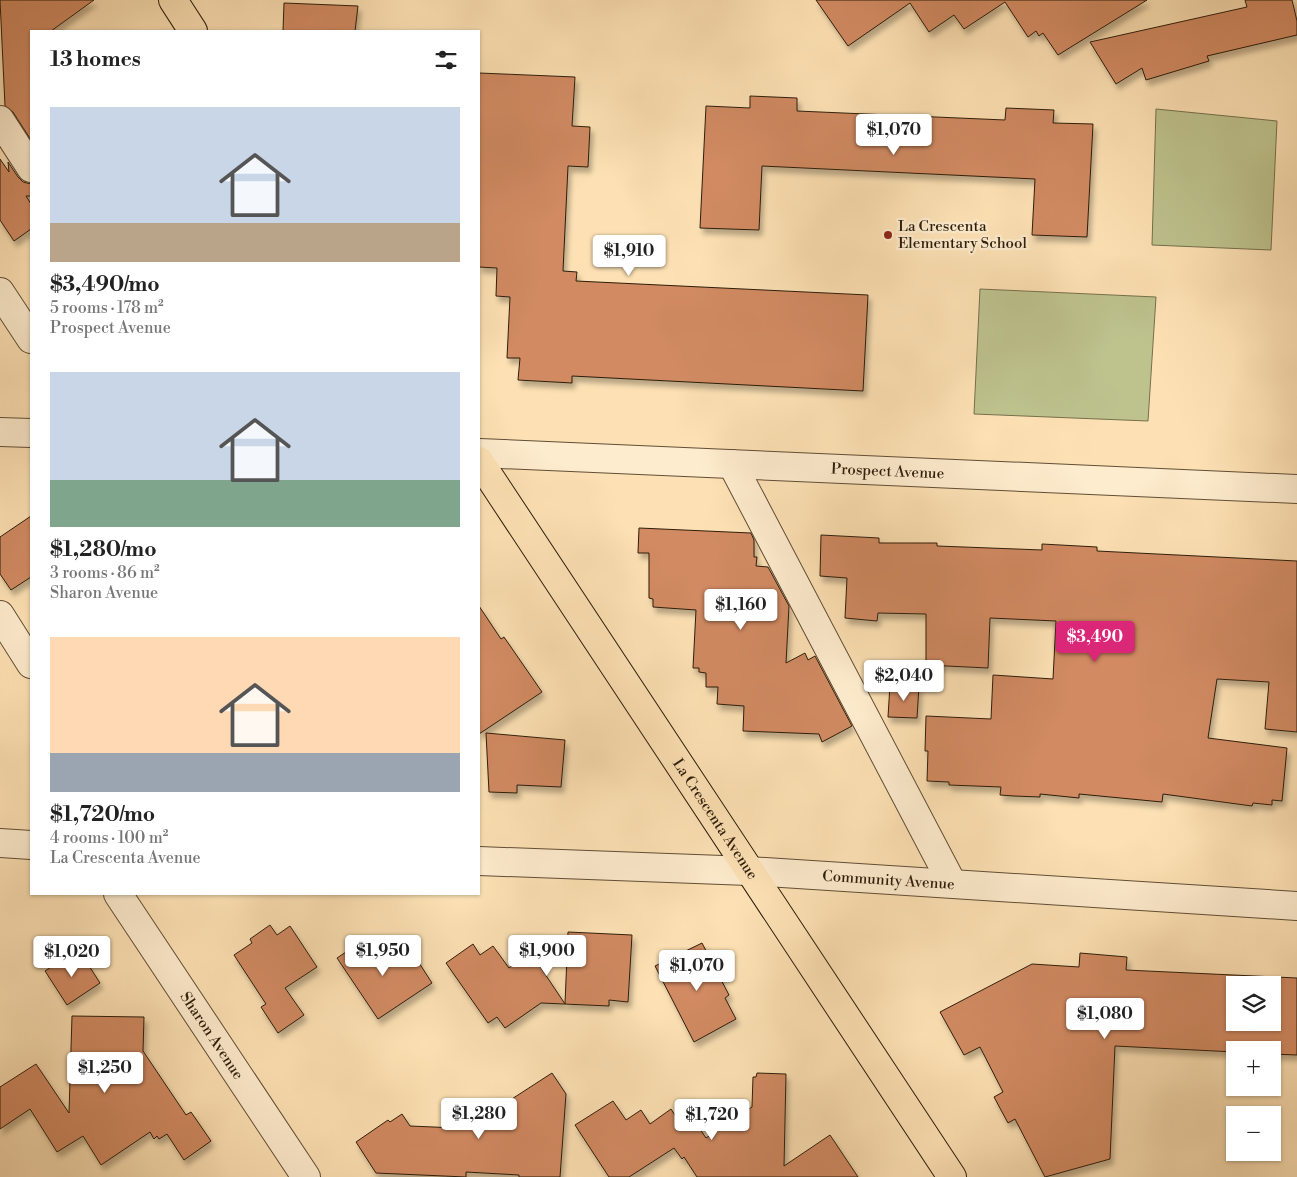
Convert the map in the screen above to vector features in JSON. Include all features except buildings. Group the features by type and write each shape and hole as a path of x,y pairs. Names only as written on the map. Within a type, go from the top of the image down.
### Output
{"main road":[{"path":"173,0 192,30"},
{"name":"La Crescenta Avenue","path":"480,463 952,1177"}],"street":[{"path":"0,120 30,166"},
{"path":"0,292 30,338"},
{"path":"0,432 30,433"},
{"name":"Prospect Avenue","path":"480,453 1297,489"},
{"path":"732,464 952,883"},
{"path":"0,615 30,662"},
{"path":"0,843 30,845"},
{"name":"Community Avenue","path":"480,861 749,871 1297,906"},
{"name":"Sharon Avenue","path":"119,895 306,1177"}],"green space":[{"path":"1156,109 1277,121 1271,250 1152,245"},
{"path":"980,289 1156,297 1148,421 974,414"}],"place":[{"name":"La Crescenta Elementary School","path":"888,235"}]}
